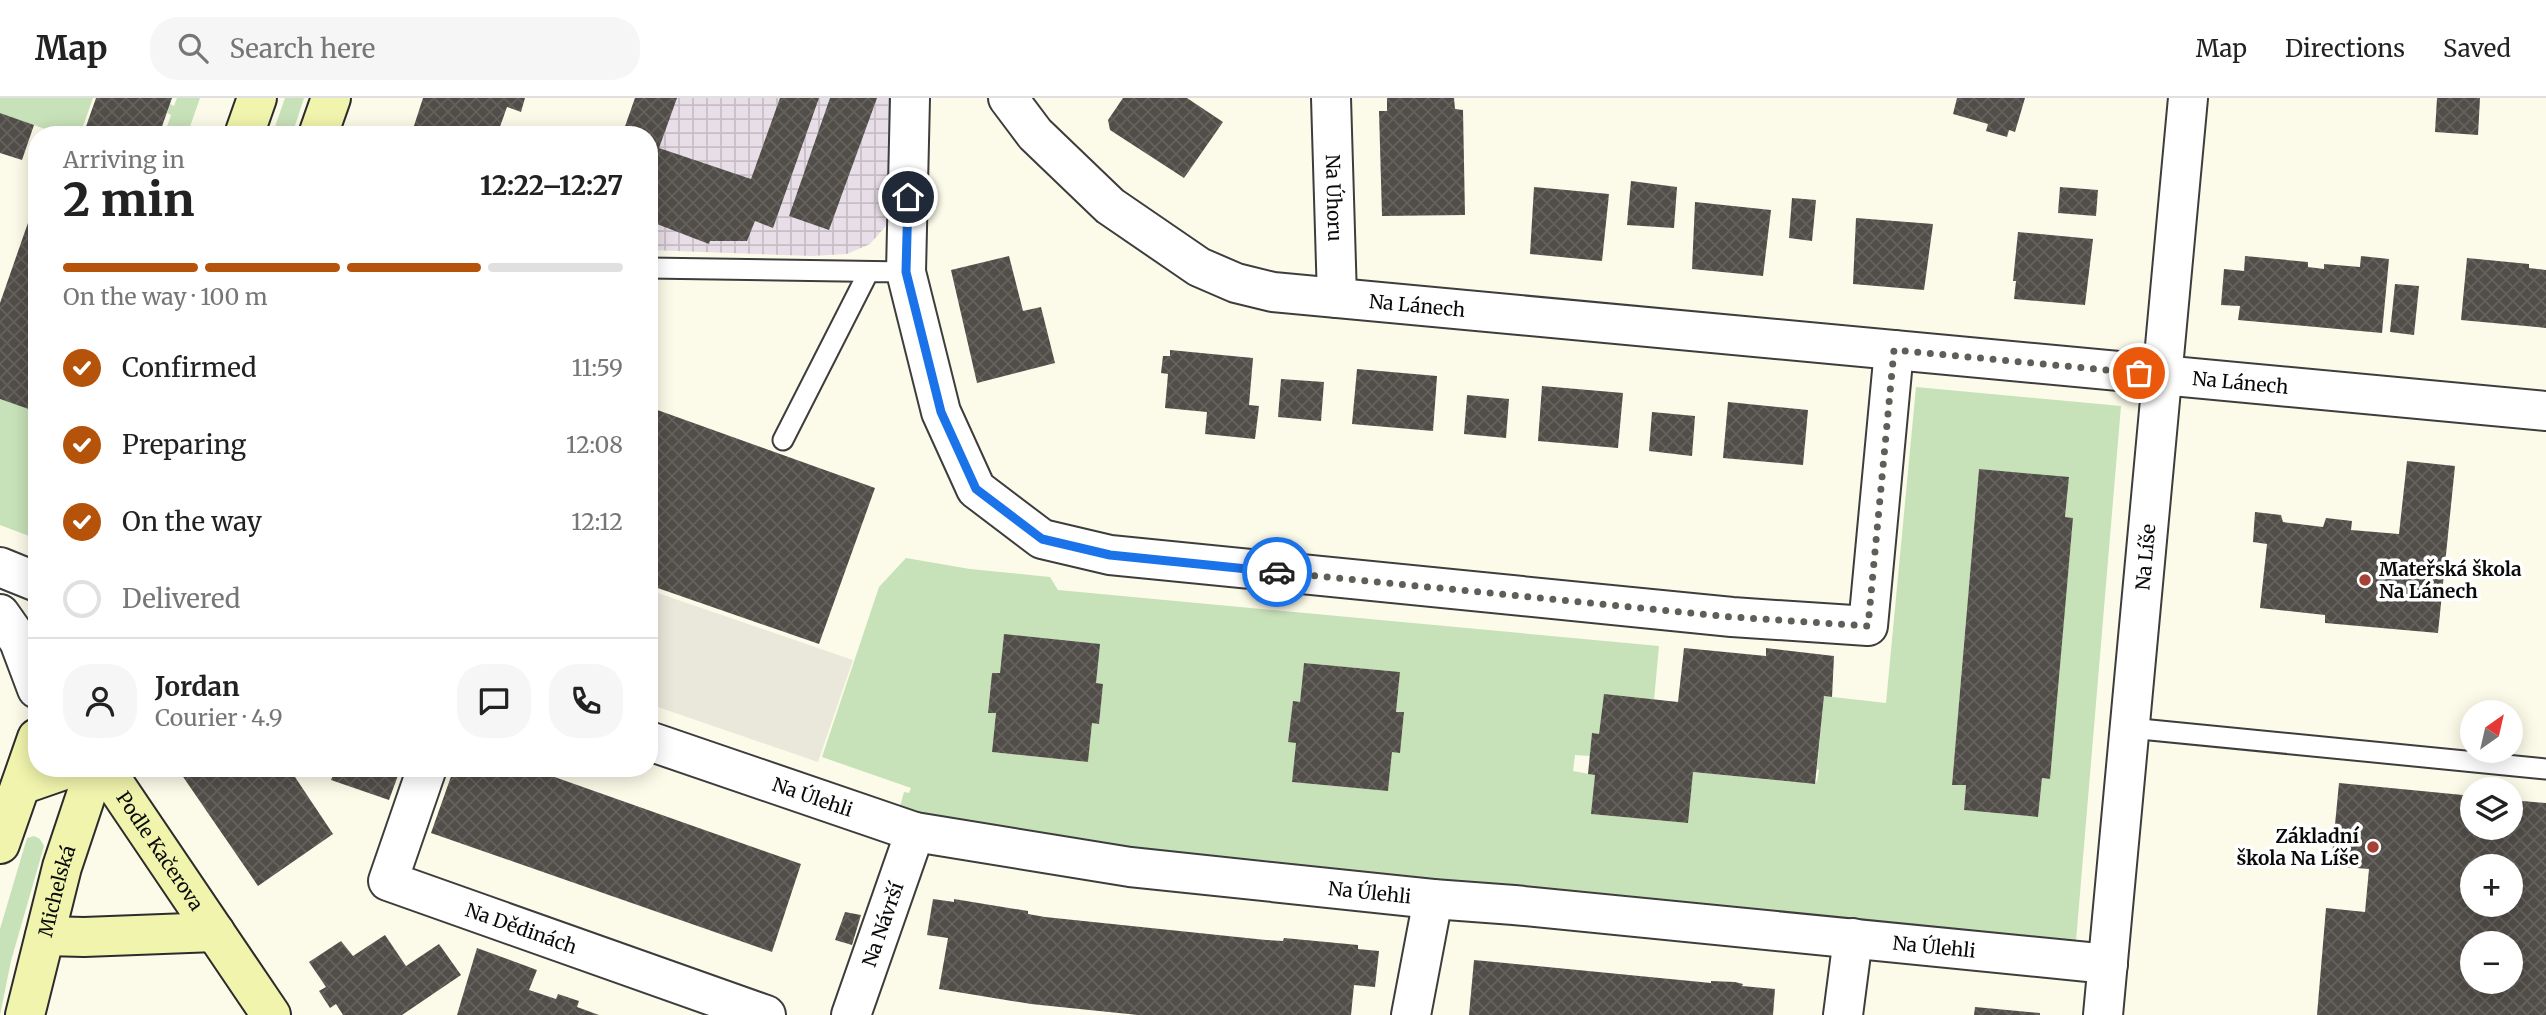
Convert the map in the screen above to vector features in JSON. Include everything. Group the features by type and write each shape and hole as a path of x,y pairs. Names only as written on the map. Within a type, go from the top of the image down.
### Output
{"street":[{"path":"247,126 257,98"},
{"path":"321,126 331,98"},
{"path":"910,98 906,272 941,412 976,489 1042,539 1110,555 1732,617 1868,626 1894,350"},
{"name":"Na Lánech","path":"1008,98 1035,134 1110,206 1199,267 1236,283 1273,292 2546,411"},
{"name":"Na Úhoru","path":"1331,98 1337,298"},
{"name":"Na Líše","path":"2103,1015 2188,98"},
{"path":"0,567 28,578"},
{"path":"19,634 28,662"},
{"name":"Na Úlehli","path":"658,744 915,832 1130,867 2108,964"},
{"path":"0,845 28,764"},
{"path":"21,785 44,777"},
{"name":"Michelská","path":"25,1015 62,867 92,777"},
{"name":"Podle Kačerova","path":"110,777 271,1015"},
{"name":"Na Dědinách","path":"424,777 388,881 766,1015"},
{"name":"Na Návrší","path":"851,1015 915,832"},
{"path":"1411,1015 1433,899"},
{"name":"Podle Kačerova","path":"45,936 215,932"},
{"path":"1843,1015 1853,938"}],"lane":[{"path":"658,268 906,272"},
{"path":"783,440 868,273"},
{"path":"2130,728 2546,768"}],"shaded area":[{"path":"635,98 896,98 893,218 870,244 847,254 812,256 658,250 658,126 625,126"},
{"path":"658,593 853,660 818,762 658,707"}],"green space":[{"path":"0,98 93,98 83,126 37,126 0,113"},
{"path":"177,98 200,98 190,126 167,126 171,115 167,113 170,104 174,106"},
{"path":"285,98 304,98 295,126 275,126"},
{"path":"1916,387 2121,406 2076,941 2069,946 1209,865 899,810 904,792 909,793 911,788 822,757 879,587 906,558 970,569 1050,577 1058,590 1659,646 1654,700 1604,695 1599,734 1592,734 1590,756 1575,755 1573,771 1595,775 1592,814 1687,823 1693,772 1814,784 1819,770 1824,696 1886,703","holes":["1979,469 2069,478 2065,517 2073,518 2049,779 2042,778 2038,817 1964,810 1966,785 1952,785","1004,634 1096,683 1103,684 1099,723 1092,723 1088,762 992,752 996,713 988,712 992,673 1000,673","1304,663 1400,672 1396,712 1404,713 1400,752 1392,752 1388,791 1292,782 1296,743 1288,741 1293,702 1300,702"]},
{"path":"0,399 28,409 28,536 0,525"},
{"path":"34,836 40,839 44,846 11,961 0,1015 0,929 27,838"}],"building":[{"path":"96,98 172,98 162,126 86,126"},
{"path":"423,98 525,98 521,112 507,107 500,126 414,126"},
{"path":"635,98 677,98 659,148 751,179 780,98 819,98 773,228 755,221 747,241 710,241 709,244 658,224 658,126 625,126"},
{"path":"830,98 877,98 829,230 789,216"},
{"path":"1123,98 1187,98 1223,122 1184,178 1110,130 1108,120"},
{"path":"1387,98 1454,98 1455,109 1463,110 1465,215 1382,216 1379,111 1387,111"},
{"path":"1957,98 2025,98 2015,132 2009,130 2007,137 1986,131 1988,124 1953,114"},
{"path":"2437,98 2480,98 2478,135 2435,132"},
{"path":"0,113 34,125 28,126 28,142 22,160 0,153"},
{"path":"1631,181 1677,187 1674,228 1627,225"},
{"path":"1534,187 1609,194 1602,261 1530,254"},
{"path":"2060,187 2098,190 2096,216 2058,213"},
{"path":"1792,198 1816,200 1812,241 1789,238"},
{"path":"1695,202 1771,210 1763,276 1692,269"},
{"path":"1856,218 1933,224 1924,290 1853,284"},
{"path":"28,223 28,409 0,399 0,303"},
{"path":"2018,232 2093,239 2085,305 2014,299"},
{"path":"1009,256 1023,311 1041,307 1055,363 977,383 951,270"},
{"path":"2245,256 2308,262 2308,267 2324,269 2324,264 2360,267 2361,256 2389,259 2382,333 2238,320 2240,306 2221,305 2224,269 2244,271"},
{"path":"2467,258 2529,264 2529,268 2546,270 2546,328 2461,320"},
{"path":"2395,284 2419,286 2414,335 2390,332"},
{"path":"1170,350 1253,358 1249,405 1259,406 1255,439 1205,434 1207,412 1165,408 1168,374 1161,373 1163,356 1170,356"},
{"path":"1357,369 1437,376 1433,431 1352,424"},
{"path":"1281,379 1324,382 1321,421 1278,417"},
{"path":"1542,386 1623,393 1618,448 1538,441"},
{"path":"1467,395 1509,399 1506,438 1464,434"},
{"path":"1728,402 1808,410 1803,465 1723,458"},
{"path":"658,410 875,488 819,644 658,588"},
{"path":"1652,412 1695,416 1692,456 1649,451"},
{"path":"2407,461 2455,466 2438,633 2325,623 2325,615 2260,608 2267,544 2253,542 2255,512 2281,515 2283,522 2323,527 2326,518 2352,521 2351,530 2399,534"},
{"path":"1979,469 2069,477 2065,517 2073,518 2050,779 2042,778 2038,817 1964,810 1966,785 1952,785"},
{"path":"1004,634 1100,644 1096,683 1103,684 1099,724 1092,723 1088,762 992,752 996,713 988,713 992,673 1000,673"},
{"path":"1684,648 1766,656 1766,648 1834,656 1832,697 1824,696 1815,784 1693,772 1688,823 1591,814 1595,775 1588,774 1592,733 1599,734 1604,694 1678,702"},
{"path":"1304,663 1400,672 1396,712 1404,712 1400,753 1392,752 1388,791 1292,782 1296,743 1288,742 1293,701 1300,702"},
{"path":"183,777 295,777 333,834 258,886"},
{"path":"332,777 397,777 389,800 331,780"},
{"path":"451,777 554,777 801,864 772,952 431,833"},
{"path":"2339,783 2460,795 2460,840 2523,840 2523,801 2546,803 2546,1015 2317,1015 2326,908 2365,912 2369,869 2331,866"},
{"path":"933,899 954,902 954,899 1028,911 1028,914 1045,917 1266,940 1283,941 1284,938 1358,945 1358,949 1379,951 1375,987 1354,985 1351,1015 1138,1015 1031,1004 939,989 948,938 927,935"},
{"path":"845,912 861,915 852,945 835,940"},
{"path":"385,935 406,966 439,944 461,975 402,1015 343,1015 336,1004 330,1008 319,991 326,987 309,962 341,941 353,956"},
{"path":"477,948 537,970 529,990 556,999 558,994 579,1001 577,1007 599,1015 457,1015"},
{"path":"1474,960 1711,983 1735,982 1743,984 1742,986 1775,989 1773,1015 1469,1015"},
{"path":"1975,1007 2040,1013 2040,1015 1974,1015"}],"way so far":[{"path":"1277,572 1732,617 1868,626 1894,350 2139,373"}],"place":[{"name":"Mateřská škola Na Lánech","path":"2365,580"},
{"name":"Základní škola Na Líše","path":"2373,847"}],"route":[{"path":"908,197 906,272 941,412 976,489 1042,539 1110,555 1277,572"}]}
